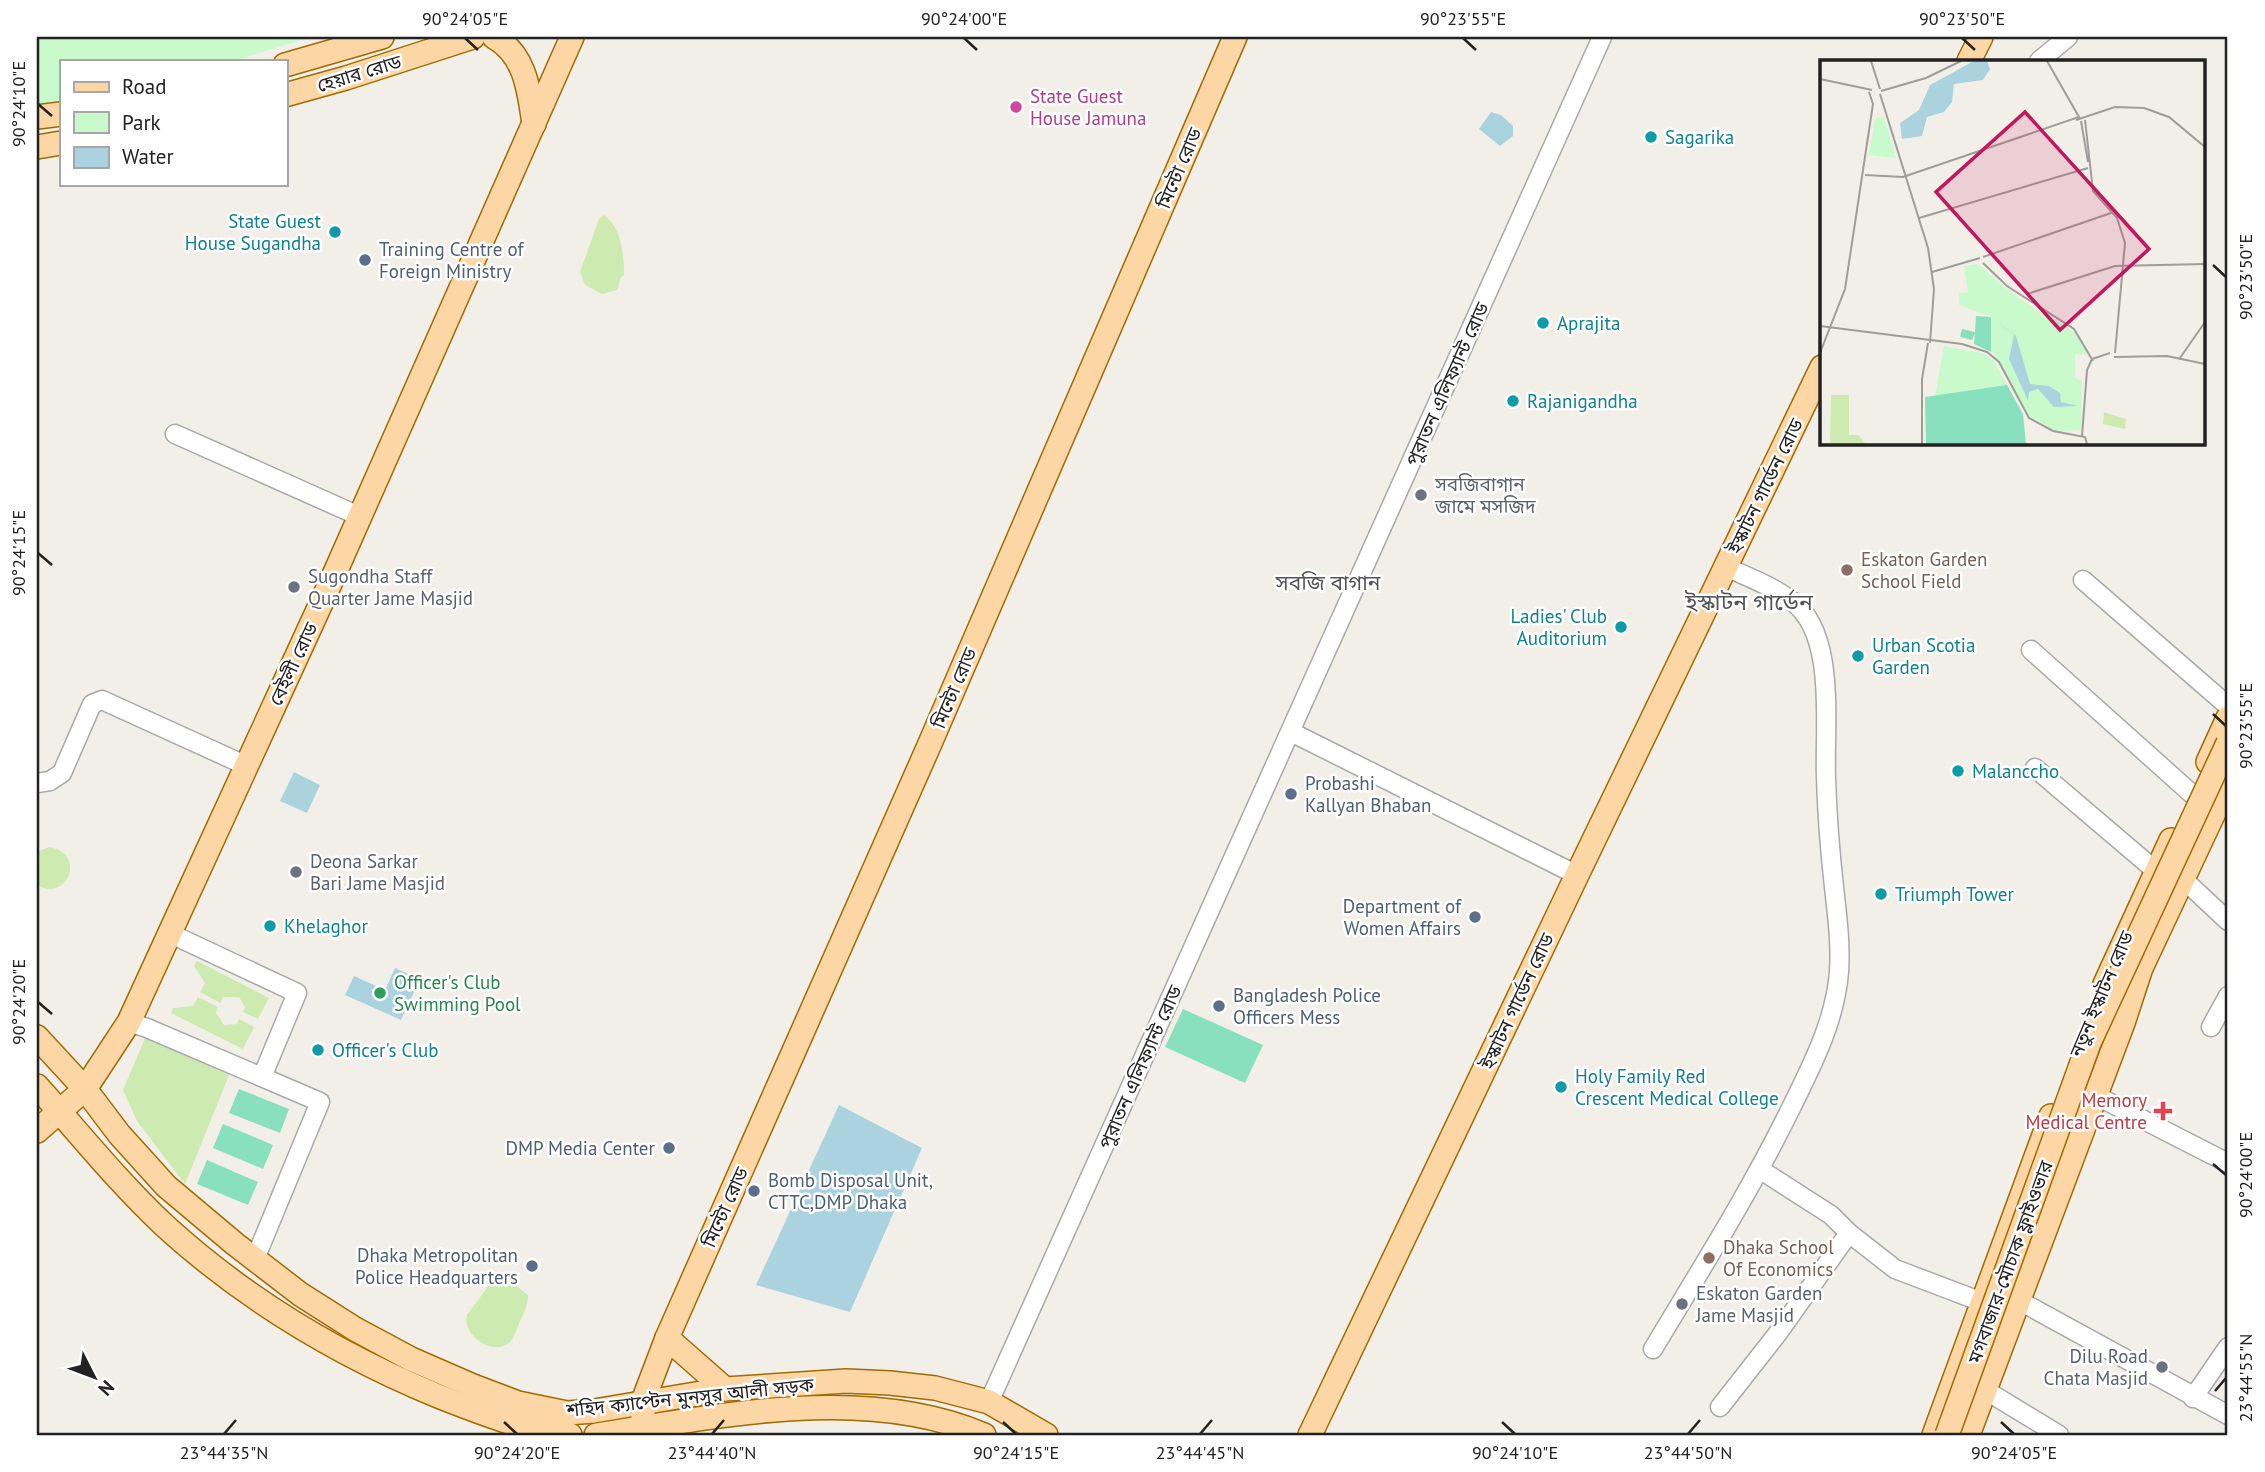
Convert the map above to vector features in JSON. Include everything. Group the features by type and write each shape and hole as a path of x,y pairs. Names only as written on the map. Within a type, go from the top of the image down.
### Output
{"main road":[{"path":"287,64 382,37"},
{"name":"হেয়ার রোড","path":"287,94 473,37"},
{"path":"494,37 505,43 520,63 526,78 534,124"},
{"name":"বেইলী রোড","path":"37,1131 85,1089 129,1022 247,766 572,37"},
{"name":"মিন্টো রোড","path":"643,1401 667,1338 928,748 1235,37"},
{"path":"1970,60 1981,37"},
{"path":"37,117 60,114"},
{"path":"37,147 60,143"},
{"name":"ইস্কাটন গার্ডেন রোড","path":"1310,1435 1820,371"},
{"name":"নতুন ইস্কাটন রোড","path":"1934,1435 2063,1082 2140,904 2228,718"},
{"name":"মগবাজার-মৌচাক ফ্লাইওভার","path":"1947,1435 2089,1043 2228,743"},
{"name":"নতুন ইস্কাটন রোড","path":"1968,1435 2123,1023 2141,968 2228,783"},
{"path":"2140,904 2165,917"},
{"path":"1958,1435 2084,1088 2107,1034 2141,968"},
{"name":"শহিদ ক্যাপ্টেন মুনসুর আলী সড়ক","path":"37,1037 85,1089 119,1134 166,1186 300,1294 355,1329 406,1369 468,1408 512,1424 570,1435"},
{"name":"শহিদ ক্যাপ্টেন মুনসুর আলী সড়ক","path":"37,1086 165,1226 209,1263 304,1330 406,1369 540,1409 567,1413 725,1389 846,1381 890,1383 945,1390 989,1402 1046,1435"},
{"path":"667,1338 725,1389"},
{"path":"643,1401 643,1428"},
{"name":"শহিদ ক্যাপ্টেন মুনসুর আলী সড়ক","path":"596,1435 730,1415 816,1408 895,1410 954,1429 984,1435"}],"street":[{"name":"পুরাতন এলিফ্যান্ট রোড","path":"989,1402 1602,37"},
{"path":"2040,60 2068,37"},
{"path":"174,435 359,516"},
{"name":"ইস্কাটন গার্ডেন রোড","path":"1653,1349 1761,1170 1827,1030 1833,1012 1839,972 1839,939 1826,777 1825,685 1817,633 1794,602 1766,584 1726,567"},
{"path":"2083,580 2228,706"},
{"path":"2031,650 2193,795"},
{"path":"37,783 50,781 62,773 92,704 102,700 247,766"},
{"path":"1291,732 1577,875"},
{"path":"2035,768 2156,871"},
{"path":"2183,879 2228,921"},
{"path":"170,933 296,993 262,1077"},
{"path":"2211,1027 2228,996"},
{"path":"129,1022 320,1102 255,1259"},
{"path":"2095,1095 2228,1163"},
{"path":"1761,1170 1831,1215 1849,1233 1895,1269 1982,1301"},
{"path":"1720,1407 1778,1333 1849,1233"},
{"path":"2018,1300 2228,1415"},
{"path":"2193,1398 2228,1347"},
{"path":"1985,1390 2059,1435"}],"green space":[{"path":"37,37 312,37 236,60 60,60 60,104 37,108"},
{"path":"604,215 618,234 624,276 621,277 617,290 602,294 585,285 580,272 599,219"},
{"path":"49,847 61,851 68,858 70,866 69,875 64,882 57,888 48,889 37,885 37,852"},
{"path":"197,961 269,998 258,1019 243,1012 245,1007 239,997 223,997 220,1003 200,992 205,983 194,966"},
{"path":"198,997 218,1007 216,1013 224,1025 237,1024 239,1019 254,1027 243,1049 171,1013 173,1008 193,1006"},
{"path":"1183,1009 1263,1045 1245,1083 1165,1047"},
{"path":"146,1036 229,1075 185,1184 137,1121 123,1090"},
{"path":"239,1089 289,1109 280,1133 229,1113"},
{"path":"223,1124 273,1145 263,1169 213,1148"},
{"path":"207,1160 258,1182 248,1205 197,1184"},
{"path":"499,1279 515,1285 528,1295 526,1309 511,1341 497,1347 488,1346 474,1337 469,1330 467,1315 492,1281"}],"water":[{"path":"1491,112 1501,115 1513,126 1513,136 1500,146 1479,129"},
{"path":"294,772 320,785 307,813 280,801"},
{"name":"Officer's Club Swimming Pool","path":"395,968 420,979 401,1020 345,995 354,976 385,990"},
{"path":"839,1105 922,1148 850,1312 756,1285"}],"place":[{"name":"State Guest House Jamuna","path":"1016,107"},
{"name":"Sagarika","path":"1651,137"},
{"name":"State Guest House Sugandha","path":"335,232"},
{"name":"Training Centre of Foreign Ministry","path":"365,260"},
{"name":"Aprajita","path":"1543,323"},
{"name":"Rajanigandha","path":"1513,401"},
{"name":"সবজিবাগান জামে মসজিদ","path":"1421,495"},
{"name":"Eskaton Garden School Field","path":"1847,570"},
{"name":"Sugondha Staff Quarter Jame Masjid","path":"294,587"},
{"name":"Ladies' Club Auditorium","path":"1621,627"},
{"name":"Urban Scotia Garden","path":"1858,656"},
{"name":"Malanccho","path":"1958,771"},
{"name":"Probashi Kallyan Bhaban","path":"1291,794"},
{"name":"Deona Sarkar Bari Jame Masjid","path":"296,872"},
{"name":"Triumph Tower","path":"1881,894"},
{"name":"Department of Women Affairs","path":"1475,917"},
{"name":"Khelaghor","path":"270,926"},
{"name":"Officer's Club Swimming Pool","path":"380,993"},
{"name":"Bangladesh Police Officers Mess","path":"1219,1006"},
{"name":"Officer's Club","path":"318,1050"},
{"name":"Holy Family Red Crescent Medical College","path":"1561,1087"},
{"name":"Memory Medical Centre","path":"2163,1111"},
{"name":"DMP Media Center","path":"669,1148"},
{"name":"Bomb Disposal Unit, CTTC,DMP Dhaka","path":"754,1191"},
{"name":"Dhaka School Of Economics","path":"1709,1258"},
{"name":"Dhaka Metropolitan Police Headquarters","path":"532,1266"},
{"name":"Eskaton Garden Jame Masjid","path":"1682,1304"},
{"name":"Dilu Road Chata Masjid","path":"2162,1367"}],"district":[{"name":"সবজি বাগান","path":"1328,582"},
{"name":"ইস্কাটন গার্ডেন","path":"1749,601"}]}
